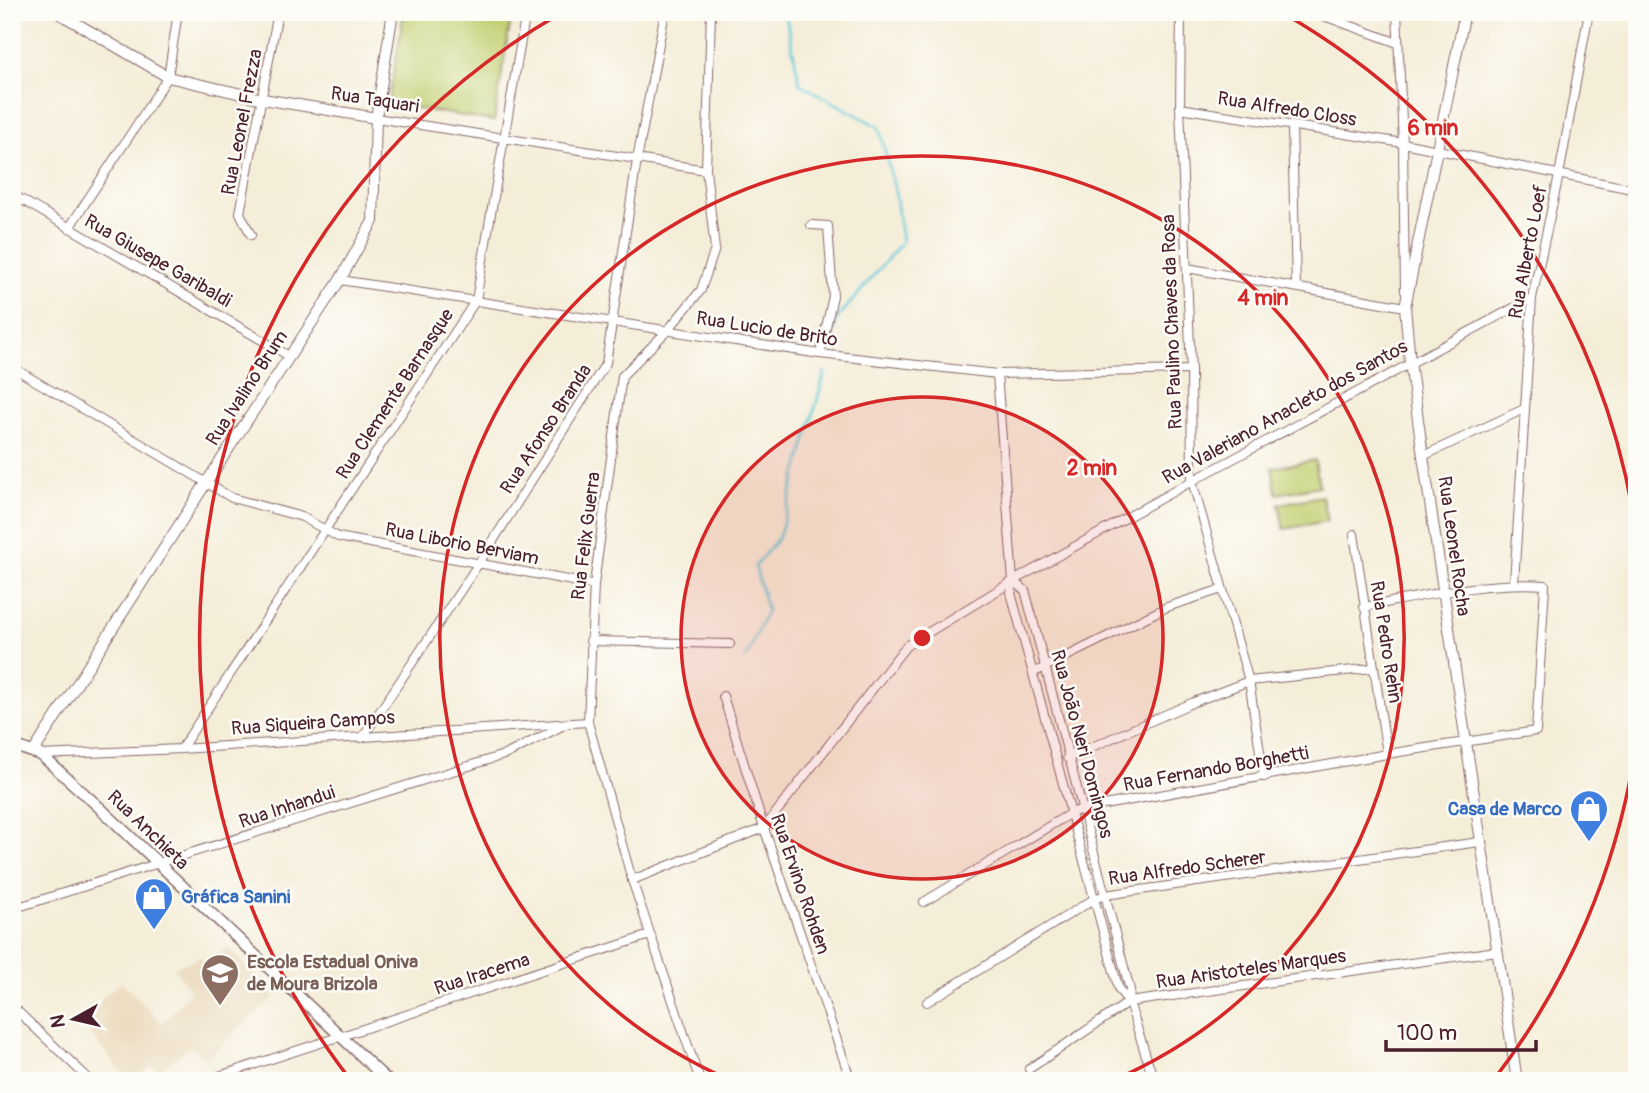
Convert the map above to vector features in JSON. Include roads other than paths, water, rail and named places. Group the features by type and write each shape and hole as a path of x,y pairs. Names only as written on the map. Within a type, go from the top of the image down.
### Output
{"main road":[{"name":"Rua Siqueira Campos","path":"12,745 38,753"},
{"name":"Rua Anchieta","path":"38,753 388,1081"}],"street":[{"name":"Rua Taquari","path":"57,12 167,77 263,99 706,170"},
{"path":"69,228 167,77 178,12"},
{"name":"Rua Leonel Frezza","path":"251,235 240,213 278,12"},
{"name":"Rua Ivalino Brum","path":"38,753 206,483 340,280 373,221 376,118 393,12"},
{"name":"Rua Clemente Barnasque","path":"181,749 476,300 526,12"},
{"name":"Rua Afonso Branda","path":"362,738 479,563 606,363 637,160 665,12"},
{"name":"Rua Felix Guerra","path":"700,1081 632,880 587,722 594,585 622,376 668,330 701,290 715,249 706,170 711,12"},
{"name":"Rua Paulino Chaves da Rosa","path":"1181,12 1180,108 1191,370 1192,481 1249,681 1264,777"},
{"path":"1313,12 1398,43"},
{"name":"Rua Leonel Rocha","path":"1397,12 1403,143 1405,307 1410,362 1479,842 1517,1081"},
{"path":"1187,268 1405,307 1465,12"},
{"name":"Rua Alberto Loef","path":"1514,583 1532,298 1559,175 1589,12"},
{"name":"Rua Alfredo Closs","path":"1180,108 1403,143 1637,190"},
{"path":"1292,126 1296,286"},
{"name":"Rua Giusepe Garibaldi","path":"12,194 289,356"},
{"path":"811,225 828,226 833,296 820,354"},
{"name":"Rua Lucio de Brito","path":"340,280 820,354 997,374 1191,370"},
{"name":"Rua Valeriano Anacleto dos Santos","path":"764,828 906,646 1013,581 1192,481 1532,298"},
{"name":"Rua Liborio Berviam","path":"12,367 232,498 302,517 338,537 594,585"},
{"name":"Rua João Neri Domingos","path":"997,374 1013,581 1011,593 1119,990 1129,1002 1154,1081"},
{"path":"1423,456 1524,409"},
{"name":"Rua Pedro Rehn","path":"1354,534 1387,754"},
{"name":"Rua João Neri Domingos","path":"1013,581 1025,590 1130,990 1129,1002"},
{"path":"1364,607 1443,592 1514,583"},
{"name":"Rua Fernando Borghetti","path":"924,902 1071,813 1082,809 1387,754 1536,732 1545,585 1514,583"},
{"path":"1033,673 1167,607 1222,589"},
{"path":"590,641 730,644"},
{"path":"1057,762 1249,681 1373,668"},
{"name":"Rua Ervino Rohden","path":"723,696 764,828 851,1081"},
{"name":"Rua Siqueira Campos","path":"38,753 181,749 587,722"},
{"name":"Rua Inhandui","path":"12,909 507,754 566,724"},
{"path":"632,880 764,828"},
{"name":"Rua Alfredo Scherer","path":"927,1002 1094,898 1479,842"},
{"name":"Rua Iracema","path":"204,1081 650,935"},
{"name":"Rua Aristoteles Marques","path":"1029,1069 1129,1002 1497,951"},
{"path":"12,1006 91,1081"}],"waterway":[{"path":"785,12 800,84 879,127 895,191 902,242 836,320 832,341"},
{"path":"746,658 767,610 755,566 779,537 825,372"}],"place":[{"name":"Casa de Marco","path":"1589,843"},
{"name":"Gráfica Sanini","path":"154,931"},
{"name":"Escola Estadual Oniva de Moura Brizola","path":"220,1007"}]}
